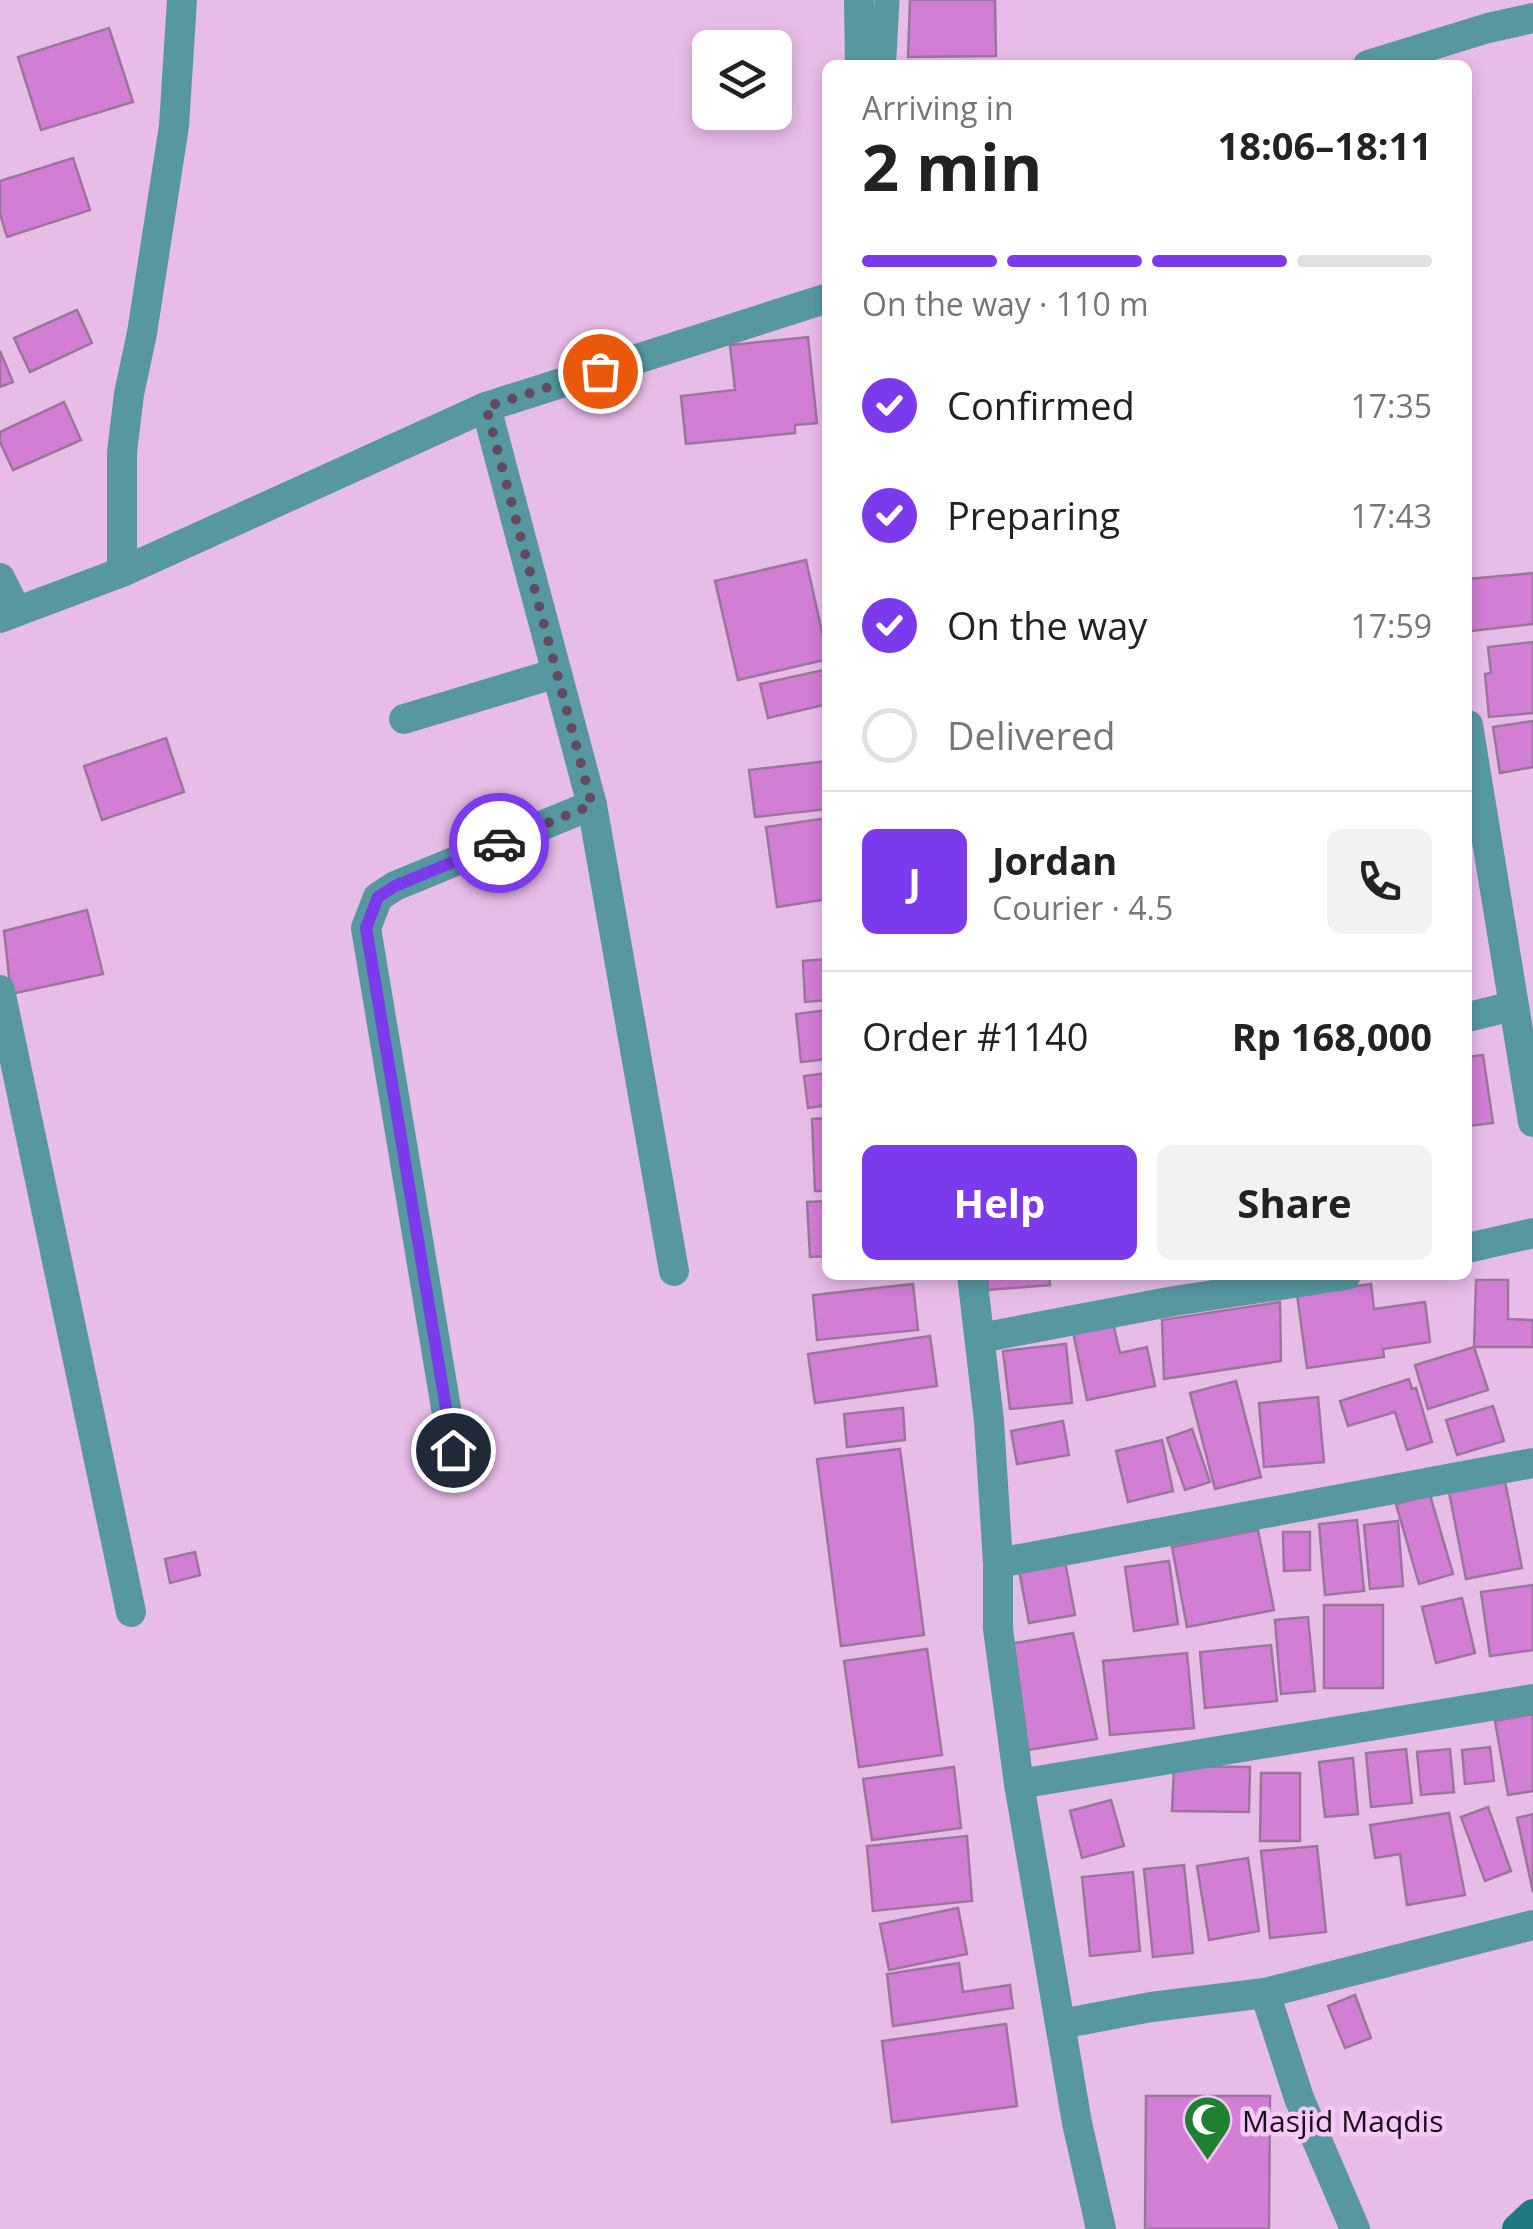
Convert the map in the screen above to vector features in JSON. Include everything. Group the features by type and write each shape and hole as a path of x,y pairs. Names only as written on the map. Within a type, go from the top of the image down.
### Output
{"street":[{"path":"122,572 122,452 128,394 142,333 174,126 182,0"},
{"path":"859,0 872,60"},
{"path":"1384,60 1533,18"},
{"path":"0,578 8,614 122,572 486,407 822,300"},
{"path":"486,407 592,805 674,1271"},
{"path":"404,719 557,674"},
{"path":"1473,787 1533,1122"},
{"path":"453,1450 366,928 378,897 395,886 592,805"},
{"path":"0,990 131,1612"},
{"path":"1472,1015 1512,1006"},
{"path":"1472,1247 1533,1233"},
{"path":"973,1280 998,1563 998,1629 1018,1784 1077,2123 1101,2229"},
{"path":"980,1338 1174,1300 1312,1280"},
{"path":"998,1563 1533,1462"},
{"path":"1018,1784 1533,1699"},
{"path":"1061,2024 1151,2007 1265,1993 1533,1925"},
{"path":"1265,1993 1299,2098 1352,2223"},
{"path":"1517,2229 1533,2214"}],"lane":[{"path":"872,60 886,0"}],"building":[{"path":"910,0 995,0 996,56 908,57"},
{"path":"109,28 133,102 41,130 18,57"},
{"path":"73,158 90,210 7,237 0,214 0,181"},
{"path":"77,310 92,343 30,372 14,338"},
{"path":"808,337 817,423 795,425 795,433 686,444 681,396 735,390 730,345"},
{"path":"0,351 13,382 0,387"},
{"path":"64,402 81,440 13,470 0,442 0,432"},
{"path":"806,560 822,632 822,660 738,680 715,581"},
{"path":"1533,573 1533,624 1472,631 1472,579"},
{"path":"1533,642 1533,713 1489,717 1485,674 1491,673 1488,647"},
{"path":"822,670 822,705 768,718 760,684"},
{"path":"1533,721 1533,767 1500,773 1493,727"},
{"path":"166,738 184,792 102,820 84,766"},
{"path":"822,762 822,810 755,817 749,770"},
{"path":"822,819 822,900 777,907 766,827"},
{"path":"87,910 103,974 11,994 4,931"},
{"path":"822,959 822,1001 805,1002 803,961"},
{"path":"822,1011 822,1060 801,1062 796,1014"},
{"path":"1483,1055 1493,1123 1472,1126 1472,1056"},
{"path":"822,1074 822,1106 808,1108 804,1076"},
{"path":"822,1118 822,1191 815,1191 812,1119"},
{"path":"822,1201 822,1256 810,1257 807,1202"},
{"path":"987,1280 1050,1280 1050,1285 988,1290"},
{"path":"1476,1280 1508,1280 1508,1319 1533,1320 1533,1347 1474,1347"},
{"path":"913,1284 918,1330 817,1340 813,1295"},
{"path":"1371,1284 1374,1309 1425,1302 1430,1342 1383,1349 1384,1357 1307,1368 1297,1294"},
{"path":"1280,1302 1281,1361 1164,1379 1162,1320"},
{"path":"1113,1323 1120,1353 1147,1347 1155,1386 1087,1400 1073,1332"},
{"path":"930,1336 937,1386 815,1403 808,1354"},
{"path":"1066,1344 1072,1403 1010,1409 1003,1351"},
{"path":"1474,1347 1488,1390 1428,1409 1415,1365"},
{"path":"1409,1379 1412,1389 1416,1388 1432,1442 1407,1450 1395,1412 1348,1426 1340,1401"},
{"path":"1236,1381 1261,1477 1215,1489 1190,1393"},
{"path":"1318,1397 1324,1462 1264,1467 1259,1403"},
{"path":"1493,1406 1504,1441 1457,1455 1446,1420"},
{"path":"903,1408 905,1440 847,1447 844,1414"},
{"path":"1063,1421 1069,1455 1017,1464 1011,1431"},
{"path":"1192,1429 1210,1482 1185,1490 1167,1438"},
{"path":"1162,1440 1173,1491 1128,1502 1116,1451"},
{"path":"900,1449 924,1635 841,1646 817,1459"},
{"path":"1505,1481 1522,1568 1466,1579 1449,1492"},
{"path":"1430,1495 1453,1574 1419,1584 1396,1504"},
{"path":"1357,1520 1364,1591 1325,1595 1319,1524"},
{"path":"1398,1521 1403,1586 1370,1589 1364,1525"},
{"path":"1258,1530 1274,1610 1187,1627 1172,1547"},
{"path":"1283,1532 1310,1532 1310,1570 1284,1571"},
{"path":"195,1552 200,1575 170,1583 165,1559"},
{"path":"1064,1556 1075,1615 1029,1623 1018,1565"},
{"path":"1169,1561 1178,1624 1134,1631 1125,1567"},
{"path":"1533,1585 1533,1650 1490,1656 1481,1592"},
{"path":"1462,1598 1475,1653 1436,1663 1422,1607"},
{"path":"1324,1605 1383,1605 1383,1688 1324,1688"},
{"path":"1308,1617 1315,1691 1281,1694 1275,1620"},
{"path":"1073,1633 1097,1739 1027,1750 1004,1645"},
{"path":"1271,1645 1277,1701 1205,1708 1200,1652"},
{"path":"927,1649 942,1755 859,1767 844,1661"},
{"path":"1187,1653 1194,1728 1110,1735 1103,1661"},
{"path":"1533,1714 1533,1791 1508,1795 1495,1721"},
{"path":"1490,1747 1494,1781 1465,1784 1462,1750"},
{"path":"1406,1749 1412,1803 1371,1807 1366,1753"},
{"path":"1450,1749 1454,1792 1421,1795 1417,1752"},
{"path":"1353,1758 1358,1814 1325,1817 1319,1762"},
{"path":"1174,1766 1250,1767 1249,1812 1172,1811"},
{"path":"954,1767 961,1828 872,1840 863,1779"},
{"path":"1261,1773 1300,1773 1300,1841 1260,1841"},
{"path":"1111,1800 1124,1846 1082,1858 1070,1811"},
{"path":"1488,1807 1511,1871 1485,1881 1461,1817"},
{"path":"1449,1813 1465,1895 1407,1905 1400,1854 1375,1858 1370,1825"},
{"path":"1533,1814 1533,1892 1517,1818"},
{"path":"967,1836 972,1901 873,1911 867,1846"},
{"path":"1317,1846 1326,1932 1270,1938 1261,1851"},
{"path":"1248,1858 1259,1931 1209,1940 1197,1866"},
{"path":"1184,1865 1193,1953 1153,1957 1144,1869"},
{"path":"1133,1872 1140,1951 1090,1956 1082,1877"},
{"path":"958,1908 967,1954 889,1970 880,1924"},
{"path":"959,1963 963,1992 1010,1985 1013,2008 893,2026 887,1974"},
{"path":"1355,1995 1371,2038 1345,2048 1328,2006"},
{"path":"1006,2024 1017,2106 892,2122 882,2041"},
{"name":"Masjid Maqdis","path":"1146,2096 1270,2096 1269,2229 1145,2229"}],"way so far":[{"path":"499,843 592,805 486,407 600,371"}],"place":[{"name":"Masjid Maqdis","path":"1207,2162"}],"route":[{"path":"453,1450 366,928 378,897 395,886 499,843"}]}
